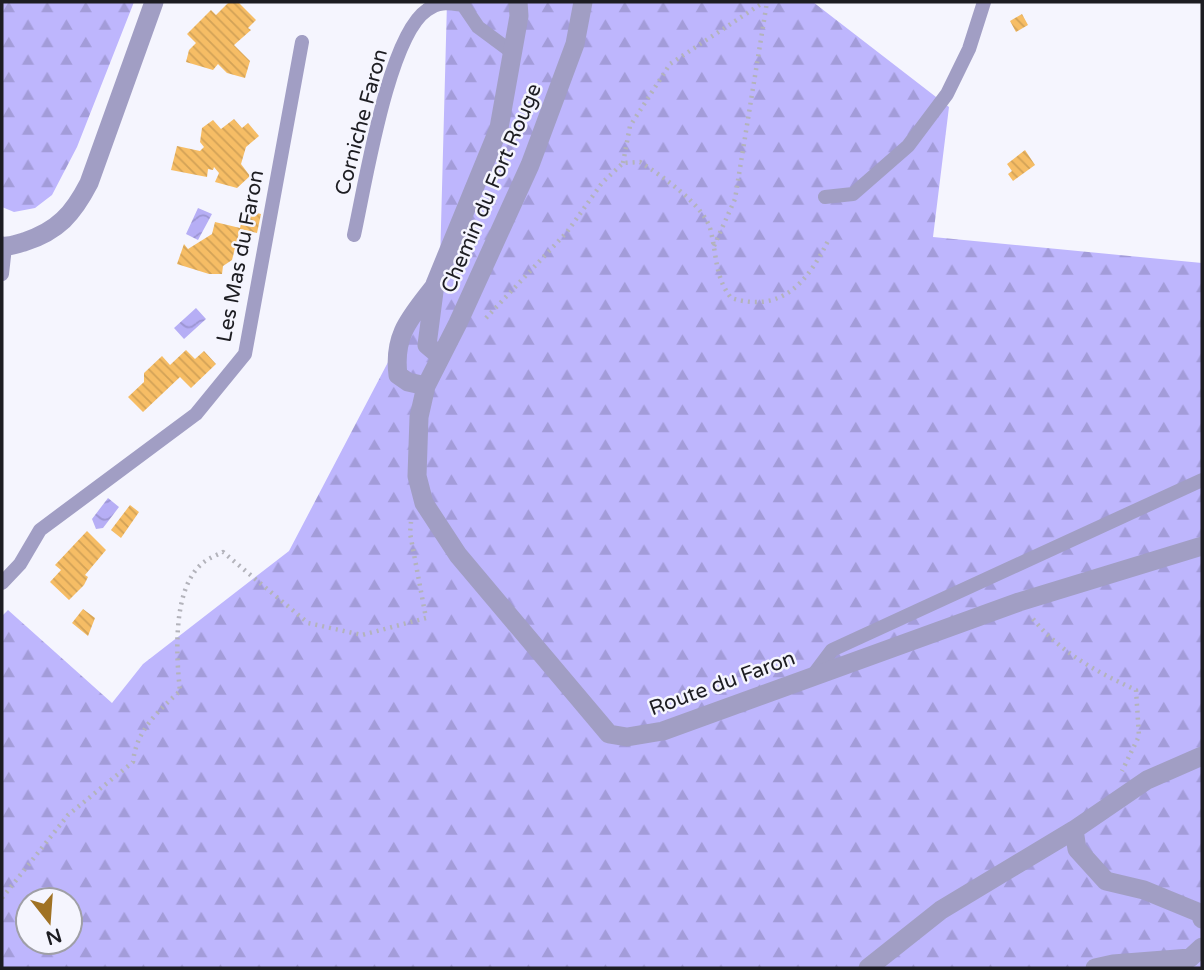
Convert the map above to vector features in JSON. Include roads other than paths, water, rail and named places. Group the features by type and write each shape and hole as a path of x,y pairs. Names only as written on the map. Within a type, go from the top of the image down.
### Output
{"street":[{"path":"4,247 37,238 61,225 75,209 89,183 153,2"},
{"path":"440,356 427,345 427,328 435,284 499,128 513,53 518,2"},
{"name":"Chemin du Fort Rouge","path":"426,386 530,166 575,44 583,2"},
{"path":"426,386 408,382 398,375 395,354 404,326 435,284"},
{"name":"Route du Faron","path":"426,386 419,416 417,475 424,503 458,555 609,734 627,737 663,731 814,674 1019,602 1202,546"},
{"path":"868,968 941,910 1074,830 1147,780 1202,756"},
{"path":"1074,830 1077,849 1105,881 1144,890 1200,913 1202,919"},
{"path":"1095,968 1189,958 1202,947"}],"lane":[{"name":"Corniche Faron","path":"354,235 391,75 410,29 424,11 440,2 463,5 478,27 513,53"},
{"path":"825,197 853,194 908,146 947,94 969,49 984,2"},
{"name":"Les Mas du Faron","path":"2,583 20,564 40,530 196,414 245,354 302,42"},
{"path":"2,274 4,247"},
{"path":"814,674 832,650 1202,480"}],"water":[{"path":"198,208 212,214 198,240 186,234"},
{"path":"196,308 206,319 184,339 174,328"},
{"path":"108,498 119,507 103,528 96,529 92,519"}]}
